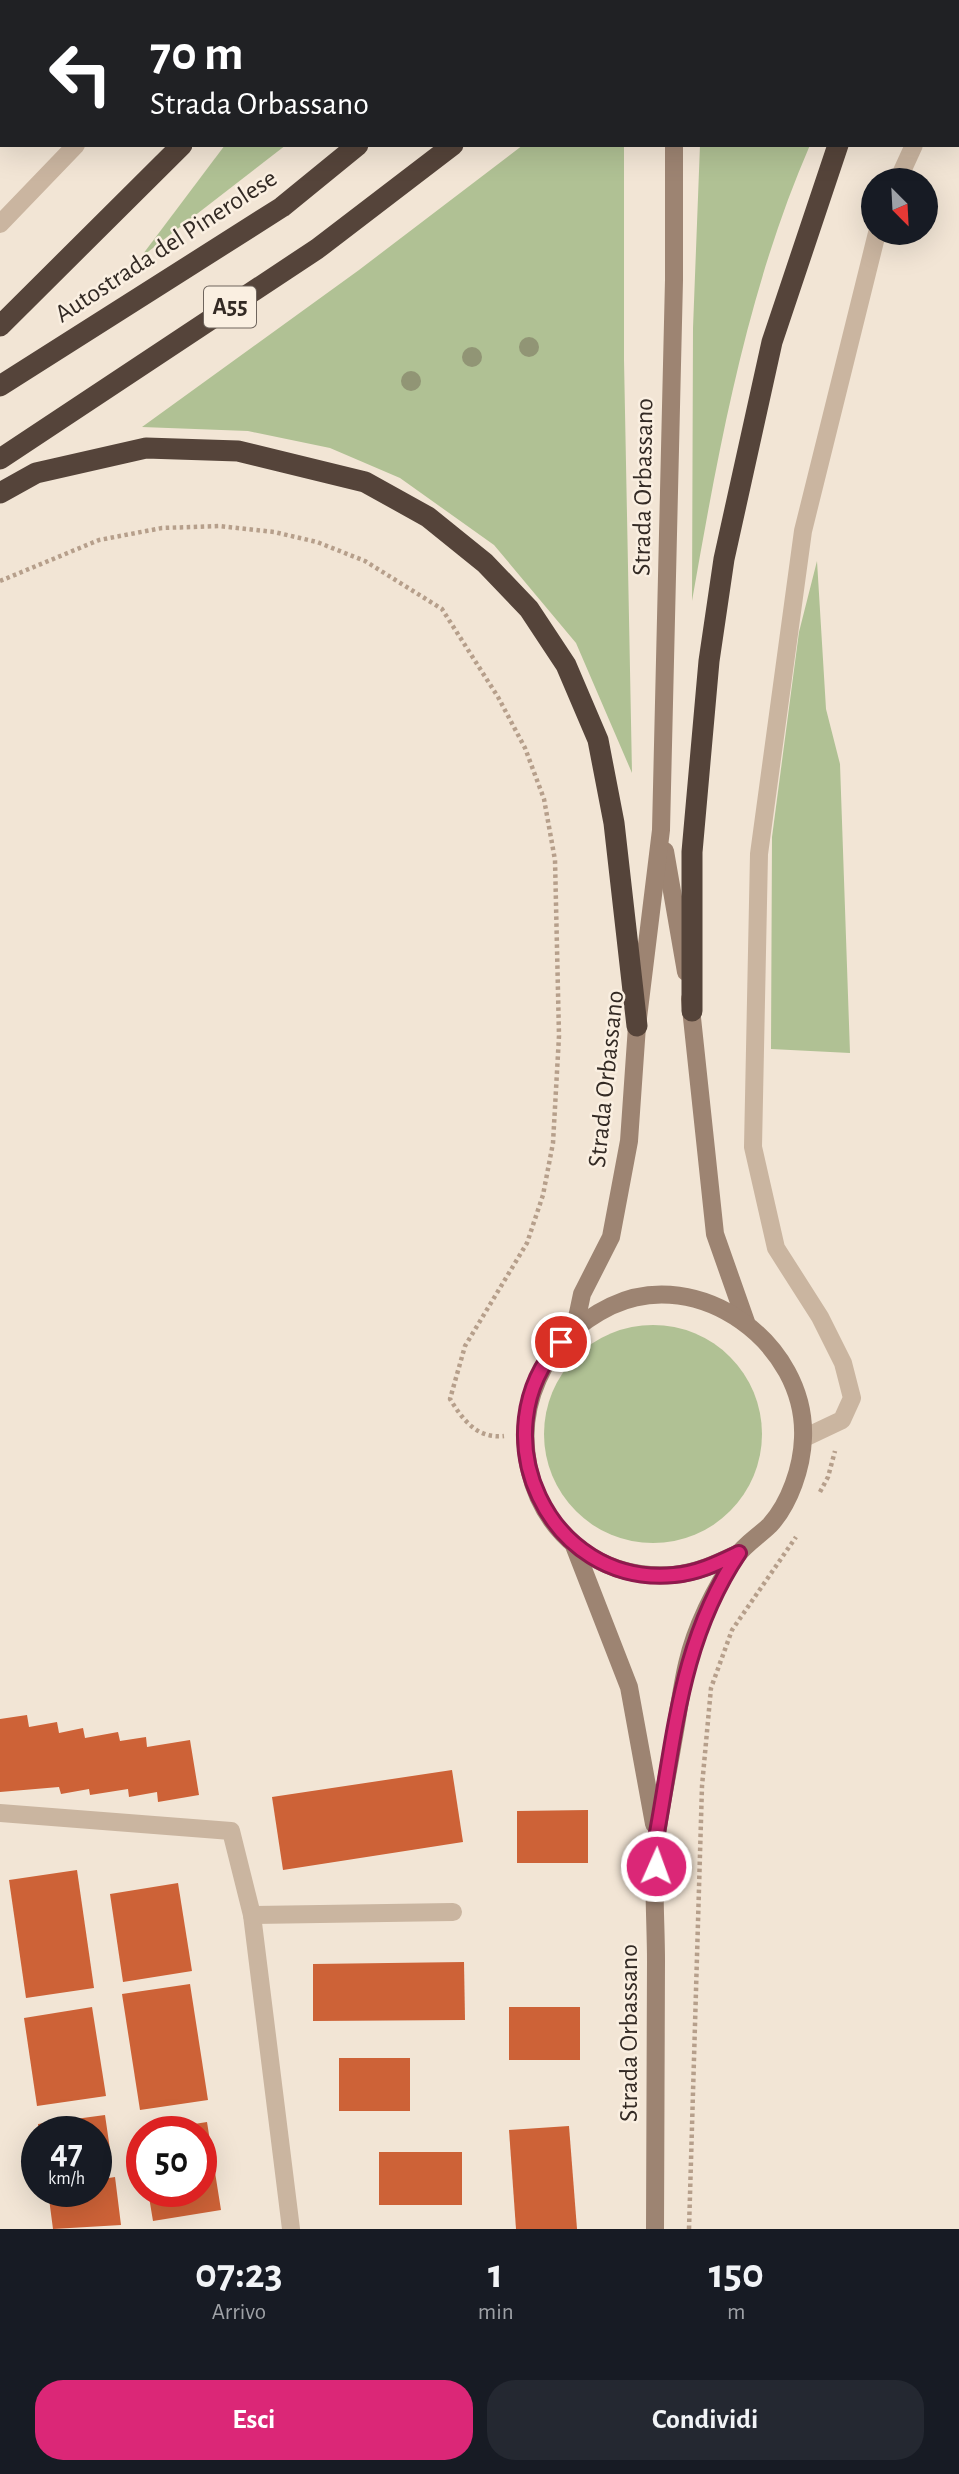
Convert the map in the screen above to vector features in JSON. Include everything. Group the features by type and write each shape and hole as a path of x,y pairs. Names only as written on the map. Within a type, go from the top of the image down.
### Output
{"highway":[{"path":"0,326 180,147"},
{"name":"Autostrada del Pinerolese","path":"0,386 282,207 356,147"},
{"name":"A55","path":"0,459 317,249 450,147"},
{"path":"692,1011 692,852 709,661 724,559 772,342 837,147"},
{"path":"0,493 36,473 146,448 238,451 365,482 428,517 485,563 529,609 566,665 598,740 614,823 637,1026"}],"main road":[{"name":"Strada Orbassano","path":"575,1327 582,1294 611,1237 629,1142 637,1026 661,830 674,280 674,147"},
{"name":"Strada Orbassano","path":"661,830 692,1011 715,1234 746,1322"},
{"name":"Strada Orbassano","path":"655,2229 656,1838 687,1663 722,1579 739,1553 773,1522 795,1482 804,1438 800,1405 789,1373 771,1345 746,1322 705,1301 660,1295 615,1304 575,1327 547,1357 530,1394 523,1434 529,1475 546,1512 573,1543 603,1562 637,1573 661,1574 707,1568 739,1553"},
{"name":"Strada Orbassano","path":"573,1543 629,1687 656,1838"}],"street":[{"path":"0,224 74,147"},
{"path":"903,168 913,147"},
{"path":"804,1438 842,1420 852,1398 843,1363 820,1317 776,1248 753,1147 759,854 803,531 874,245"},
{"path":"0,1812 231,1831 252,1915 291,2229"},
{"path":"252,1915 453,1912"}],"path":[{"path":"0,581 99,540 162,528 219,526 274,532 341,552 402,582 442,609 466,644 525,748 544,799 555,860 559,1036 553,1143 543,1195 527,1243 465,1346 450,1399 464,1422 489,1438 523,1434"},
{"path":"815,1502 828,1477 842,1420"},
{"path":"689,2229 702,1786 711,1688 732,1630 802,1526"}],"green space":[{"path":"223,147 283,147 140,258"},
{"path":"520,147 624,147 624,360 632,773 576,643 494,545 400,478 330,448 248,431 142,427 359,270"},
{"path":"700,147 809,147 788,200 752,312 725,427 692,601 693,328"},
{"path":"817,561 826,709 840,764 850,1053 771,1049 772,837 799,632"},
{"path":"653,1325 695,1333 730,1357 754,1392 762,1434 754,1476 730,1511 695,1535 653,1543 611,1535 576,1511 552,1476 544,1434 552,1392 576,1357 611,1333"}],"building":[{"path":"27,1715 29,1727 57,1722 59,1733 83,1728 85,1738 118,1732 120,1741 146,1737 147,1747 190,1740 199,1795 158,1802 157,1792 129,1797 128,1789 90,1795 89,1789 61,1794 59,1787 0,1792 0,1719"},
{"path":"452,1770 463,1842 283,1870 272,1797"},
{"path":"588,1810 588,1863 517,1863 517,1811"},
{"path":"77,1870 94,1988 26,1998 9,1880"},
{"path":"178,1883 192,1971 123,1982 110,1894"},
{"path":"464,1962 465,2020 313,2021 313,1964"},
{"path":"190,1984 208,2100 140,2110 122,1994"},
{"path":"92,2007 106,2096 37,2106 24,2018"},
{"path":"509,2007 580,2007 580,2060 509,2060"},
{"path":"339,2058 410,2058 410,2111 339,2111"},
{"path":"569,2126 577,2229 516,2229 509,2130"},
{"path":"379,2152 462,2152 462,2205 379,2205"},
{"path":"112,2177 115,2177 121,2225 53,2229 50,2207 112,2207"},
{"path":"217,2185 221,2210 153,2221 151,2207 217,2207"}],"route":[{"path":"561,1342 547,1357 530,1394 523,1434 529,1475 546,1512 573,1543 603,1562 637,1573 673,1575 707,1568 739,1553 722,1579 687,1663 656,1838 656,1866"}]}
